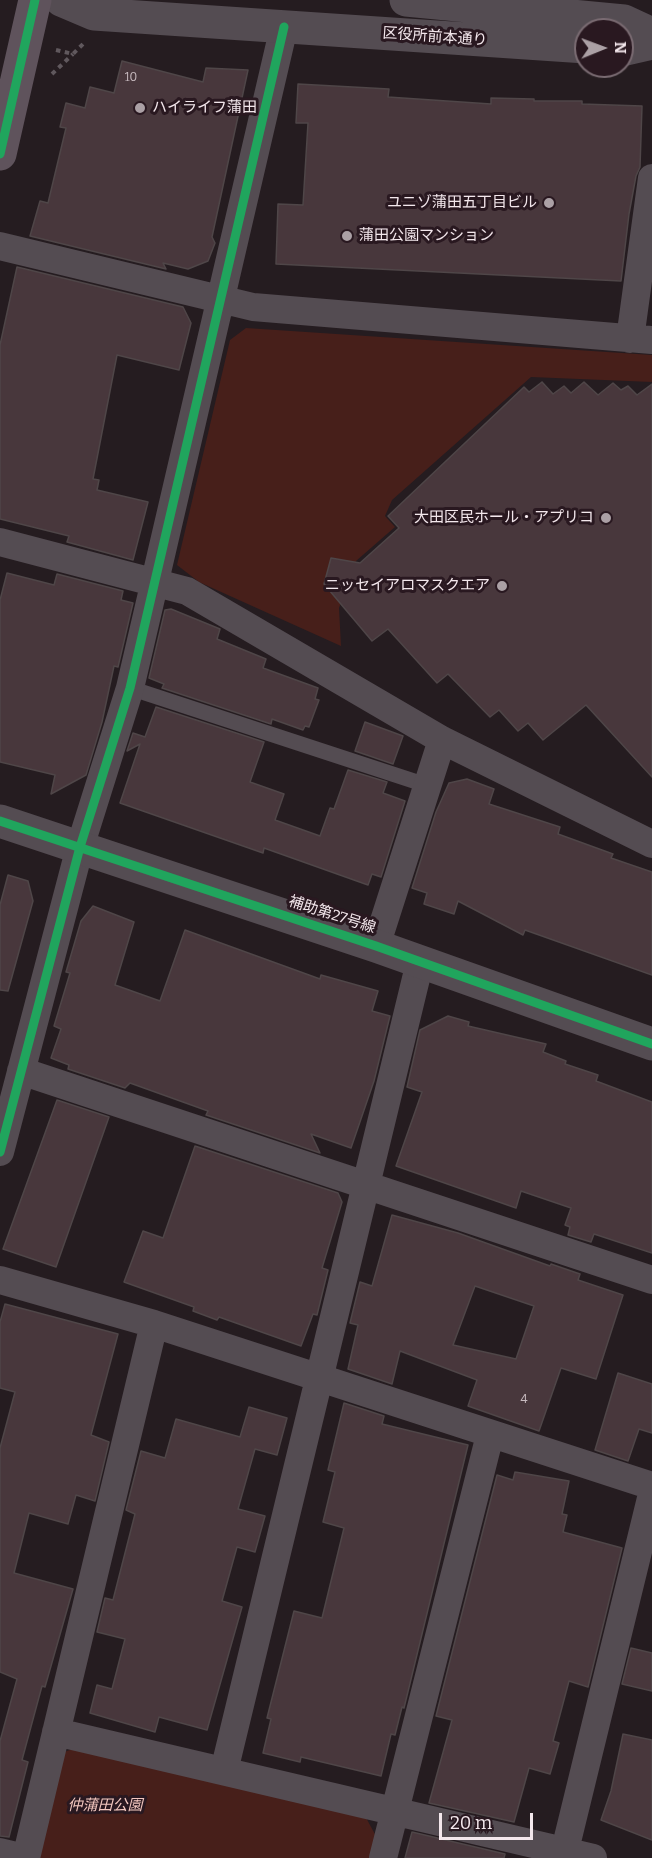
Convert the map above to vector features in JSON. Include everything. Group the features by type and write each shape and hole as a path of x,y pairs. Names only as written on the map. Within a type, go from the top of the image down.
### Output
{"main road":[{"path":"0,154 35,0"}],"street":[{"name":"区役所前本通り","path":"61,0 94,14 574,46"},
{"path":"406,0 624,21 652,34"},
{"path":"0,1152 80,847 130,688 284,27"},
{"path":"634,47 652,43"},
{"path":"0,246 253,307 641,340 652,178"},
{"path":"0,542 187,591 442,740 652,844"},
{"path":"376,946 442,740"},
{"name":"補助第27号線","path":"0,821 376,946 652,1044"},
{"path":"224,1771 420,962"},
{"path":"21,1071 652,1280"},
{"path":"0,1280 154,1324 490,1435 652,1485"},
{"path":"0,1852 26,1858 154,1324"},
{"path":"383,1858 490,1435"},
{"path":"564,1855 652,1494"},
{"path":"56,1732 395,1811 564,1855 593,1858"}],"lane":[{"path":"130,688 426,785"}],"green space":[{"path":"246,328 652,355 652,382 531,377 392,500 385,516 395,527 356,561 339,608 341,646 199,582 177,565 230,340"},
{"name":"仲蒲田公園","path":"79,1747 364,1814 377,1838 372,1858 38,1858 64,1752"}],"building":[{"path":"122,61 203,82 206,68 248,70 212,237 215,243 208,261 188,269 163,263 166,269 30,236 40,201 48,203 66,128 60,127 66,103 85,108 90,87 114,93"},
{"path":"298,84 389,89 388,97 491,104 491,98 582,101 582,104 642,106 640,167 636,176 629,214 621,281 276,264 278,204 303,205 308,123 296,123"},
{"path":"17,267 183,307 191,323 179,370 117,355 93,479 99,480 97,490 148,502 133,560 67,542 69,536 0,519 0,345"},
{"name":"ニッセイアロマスクエア","path":"542,382 553,394 564,386 571,393 584,382 598,395 613,383 621,390 628,386 637,395 652,384 652,777 586,705 543,740 528,723 518,731 499,710 490,717 448,674 437,683 388,629 372,641 324,584 331,558 360,563 399,528 388,516 524,387 529,392"},
{"path":"7,573 54,585 57,574 123,591 121,600 133,603 118,667 114,666 102,722 86,775 51,794 55,775 0,762 0,600"},
{"path":"171,609 220,629 217,639 266,659 263,668 318,688 315,699 319,700 309,727 305,726 303,730 272,719 271,724 162,688 164,684 149,678 165,610"},
{"path":"156,707 264,742 250,782 284,794 275,820 320,836 330,808 334,809 348,770 387,782 383,793 405,801 381,877 372,874 368,885 264,848 263,853 120,803 140,744 127,751 133,733 145,737"},
{"path":"365,722 403,736 393,764 355,751"},
{"path":"467,779 494,789 489,804 560,827 558,834 613,854 611,858 652,872 652,975 525,930 523,935 458,901 454,914 424,904 427,893 412,888 436,812 449,783"},
{"path":"8,875 28,881 33,901 8,991 0,990 0,905"},
{"path":"93,906 134,922 115,985 160,1001 185,930 320,979 321,975 378,991 372,1011 390,1016 374,1081 351,1148 311,1134 320,1153 206,1115 208,1111 130,1083 125,1088 68,1069 69,1065 51,1058 61,1029 54,1026 70,973 66,972 81,921"},
{"path":"448,1016 469,1022 468,1026 546,1044 543,1052 566,1061 565,1064 598,1075 596,1081 652,1102 652,1253 594,1234 591,1242 568,1235 570,1227 565,1225 571,1208 521,1191 516,1208 396,1166 422,1092 407,1087 420,1030"},
{"path":"57,1100 109,1117 56,1267 3,1249"},
{"path":"195,1146 338,1193 342,1202 322,1268 328,1270 317,1315 313,1314 301,1346 219,1317 217,1320 193,1311 194,1307 124,1282 143,1231 163,1238"},
{"path":"392,1215 458,1233 550,1266 551,1264 580,1274 578,1280 623,1295 596,1379 561,1368 539,1431 468,1406 477,1380 400,1351 392,1384 348,1369 358,1325 350,1323 360,1282 372,1286","holes":["475,1286 534,1306 516,1359 453,1345"]},
{"path":"5,1304 118,1334 91,1435 109,1442 95,1501 76,1495 68,1524 29,1513 14,1573 73,1589 45,1687 42,1686 22,1760 28,1762 9,1837 0,1836 0,1741 17,1679 0,1672 0,1448 15,1392 0,1388 0,1322"},
{"path":"618,1373 652,1384 652,1433 639,1429 628,1461 595,1450"},
{"path":"344,1403 384,1416 382,1424 468,1445 404,1708 402,1707 395,1735 391,1734 381,1776 301,1757 300,1762 263,1753 271,1719 267,1718 294,1611 322,1618 344,1528 323,1522 335,1472 328,1470"},
{"path":"249,1407 287,1418 277,1455 255,1449 238,1509 265,1516 255,1552 237,1547 222,1601 242,1607 207,1730 159,1717 155,1732 90,1713 97,1685 112,1689 125,1639 97,1632 105,1598 113,1600 135,1514 126,1510 141,1451 165,1458 176,1419 240,1437"},
{"path":"515,1472 569,1481 562,1514 567,1515 563,1532 622,1548 588,1687 569,1681 553,1741 559,1743 550,1774 529,1768 514,1822 429,1803 452,1720 436,1716 497,1475 513,1480"},
{"path":"631,1648 652,1653 652,1691 622,1684"},
{"path":"623,1734 652,1740 652,1840 601,1820 611,1791"},
{"path":"412,1832 505,1854 504,1858 405,1858"}],"cycle path":[{"path":"0,154 35,0"},
{"path":"0,1152 80,847 130,688 284,27"},
{"path":"0,821 376,946 652,1044"}],"place":[{"name":"ハイライフ蒲田","path":"140,108"},
{"name":"ユニゾ蒲田五丁目ビル","path":"549,203"},
{"name":"蒲田公園マンション","path":"347,236"},
{"name":"大田区民ホール・アプリコ","path":"606,518"},
{"name":"ニッセイアロマスクエア","path":"502,586"}]}
